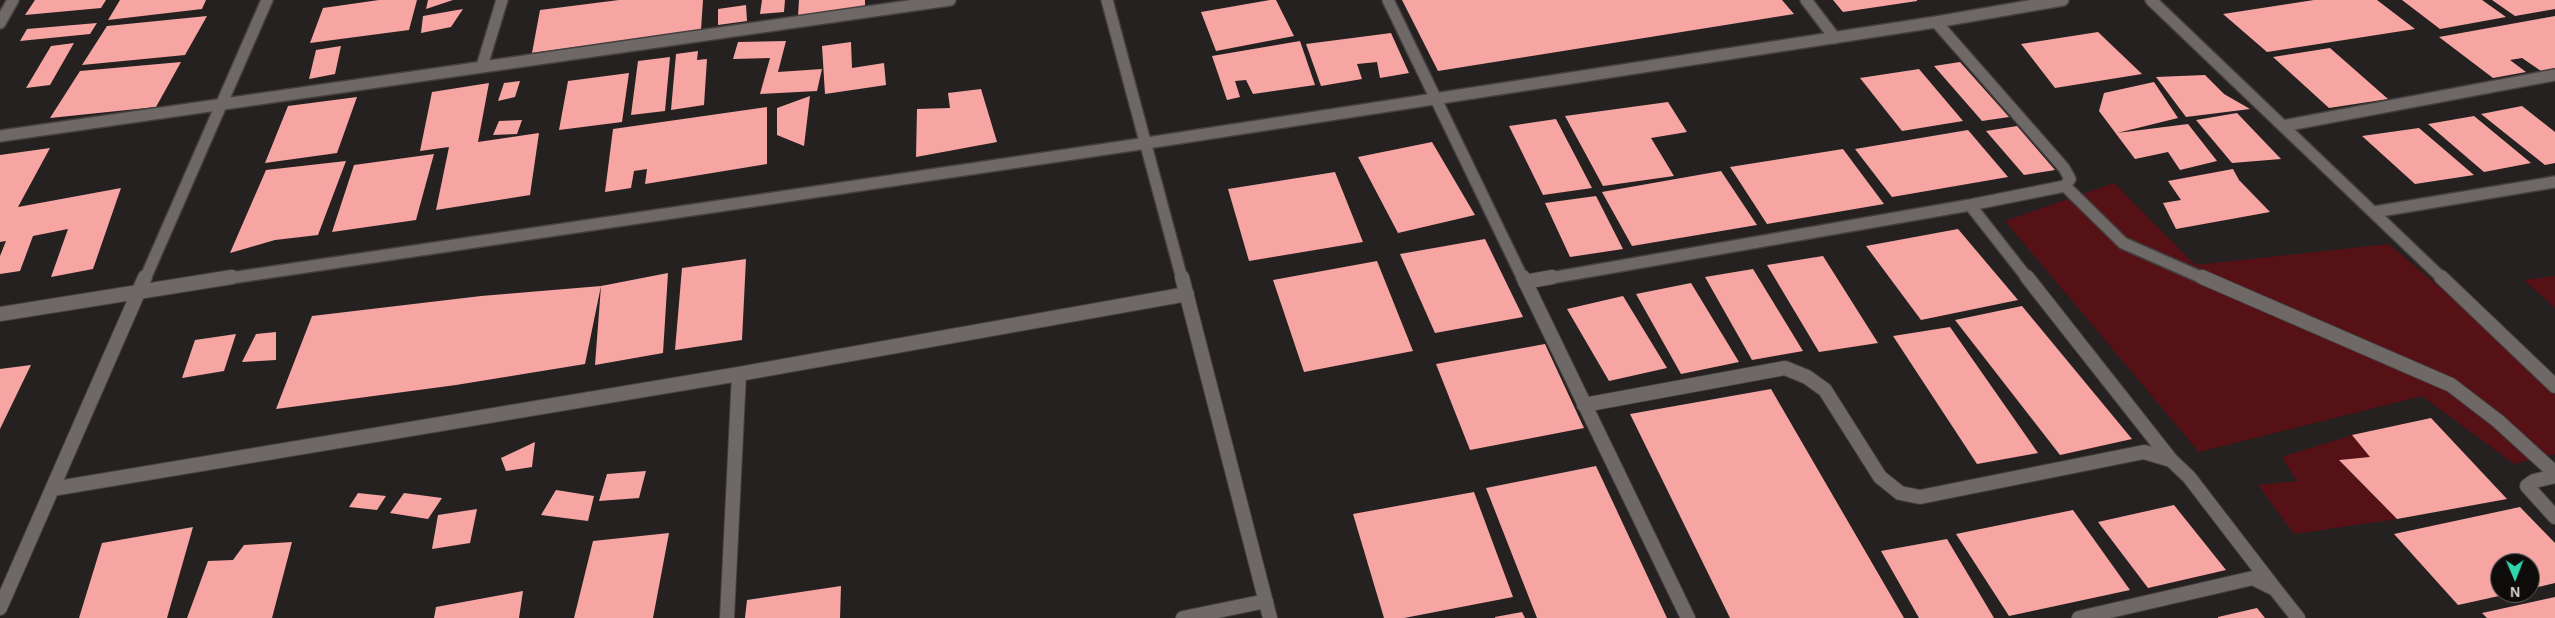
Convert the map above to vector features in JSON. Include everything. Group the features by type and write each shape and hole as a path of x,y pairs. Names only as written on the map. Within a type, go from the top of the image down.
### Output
{"street":[{"path":"0,22 13,0"},
{"path":"0,608 267,0"},
{"path":"482,66 502,0"},
{"path":"872,0 872,12"},
{"path":"0,136 222,102 950,0"},
{"path":"1108,0 1187,294 1270,618"},
{"path":"1388,0 1688,618"},
{"path":"1806,0 1835,38"},
{"path":"0,314 139,291 1436,99 1936,22 2058,0"},
{"path":"2151,0 2555,386"},
{"path":"1525,282 1970,205 2065,186 2070,179 2064,168 1936,22"},
{"path":"2283,126 2555,75"},
{"path":"2374,212 2555,182"},
{"path":"2065,186 2123,243 2451,386 2498,421 2555,474 2534,481 2527,486 2555,517"},
{"path":"1970,205 2171,460 2189,477 2298,618"},
{"path":"52,489 739,374 1187,294"},
{"path":"1584,405 1785,368 1807,377 1825,390 1880,477 1900,492 1920,497 2144,452 2171,460"},
{"path":"727,618 739,374"},
{"path":"2079,618 2253,578 2275,590"},
{"path":"1183,618 1266,601"}],"shaded area":[{"path":"2114,183 2195,265 2389,244 2538,370 2555,395 2555,454 2514,464 2422,396 2199,452 2005,221"},
{"path":"2555,276 2555,308 2524,280"},
{"path":"2352,435 2370,457 2339,461 2397,519 2294,534 2258,485 2297,481 2282,457"}],"building":[{"path":"35,0 106,0 101,8 25,15"},
{"path":"120,0 206,0 202,9 108,20"},
{"path":"379,0 417,0 409,30 310,43 323,8"},
{"path":"428,0 453,0 426,9"},
{"path":"619,0 703,0 701,30 532,53 540,10"},
{"path":"762,0 785,0 784,12 760,14"},
{"path":"799,0 865,0 865,9 798,16"},
{"path":"1276,0 1294,36 1216,51 1201,12"},
{"path":"1402,0 1782,0 1794,14 1438,71"},
{"path":"1833,0 1917,0 1917,1 1843,12"},
{"path":"2314,0 2377,0 2415,29 2267,52 2223,14"},
{"path":"2402,0 2482,0 2506,17 2440,29"},
{"path":"2492,0 2555,0 2555,9 2515,16"},
{"path":"746,5 747,21 718,25 718,9"},
{"path":"463,9 451,27 421,33 423,16"},
{"path":"207,16 185,55 82,65 107,26"},
{"path":"2555,16 2555,69 2541,71 2522,58 2510,60 2526,72 2493,78 2439,37"},
{"path":"97,23 90,34 20,41 27,29"},
{"path":"2098,32 2142,74 2055,88 2021,44"},
{"path":"1391,33 1409,73 1380,78 1377,62 1357,64 1362,79 1321,86 1306,44"},
{"path":"786,41 778,72 822,69 817,91 760,94 770,58 733,59 738,42"},
{"path":"1300,41 1315,85 1253,94 1246,80 1235,81 1240,97 1227,100 1212,56"},
{"path":"851,42 852,68 884,63 886,85 825,94 822,46"},
{"path":"74,43 50,85 26,88 51,46"},
{"path":"341,46 335,74 309,79 316,50"},
{"path":"2330,48 2388,99 2329,108 2273,57"},
{"path":"698,51 697,60 707,59 704,105 671,110 676,54"},
{"path":"670,57 665,111 631,115 638,61"},
{"path":"181,62 156,107 50,118 80,71"},
{"path":"1960,62 2009,117 1982,121 1934,66"},
{"path":"1919,69 1963,121 1902,131 1860,78"},
{"path":"629,73 622,122 559,130 568,81"},
{"path":"2205,75 2224,94 2250,109 2186,117 2156,77"},
{"path":"520,81 515,97 498,101 504,83"},
{"path":"2154,82 2178,118 2117,133 2188,124 2217,161 2180,170 2168,152 2135,159 2099,111 2104,93"},
{"path":"489,83 478,142 539,133 530,195 436,210 449,147 420,151 432,92"},
{"path":"981,89 997,142 916,157 917,109 950,108 948,93"},
{"path":"810,96 804,146 777,135 777,108"},
{"path":"357,97 337,153 265,163 288,106"},
{"path":"1668,102 1687,132 1651,138 1674,176 1603,186 1565,116"},
{"path":"2522,106 2555,132 2555,163 2545,165 2481,114"},
{"path":"767,107 767,164 645,184 647,169 634,171 631,188 605,192 613,129"},
{"path":"2237,113 2281,159 2232,163 2196,120"},
{"path":"2474,116 2531,163 2484,172 2428,124"},
{"path":"1556,119 1592,188 1543,195 1509,126"},
{"path":"522,120 517,134 493,135 499,121"},
{"path":"2017,126 2055,170 2024,175 1986,131"},
{"path":"2419,128 2474,175 2415,184 2362,136"},
{"path":"1968,130 2008,177 1892,197 1855,149"},
{"path":"1432,142 1475,215 1398,233 1358,157"},
{"path":"50,148 18,207 121,188 93,269 51,277 68,229 33,236 20,271 0,274 0,256 6,241 0,242 0,155"},
{"path":"1843,149 1884,204 1767,224 1730,167"},
{"path":"434,154 416,220 332,232 354,165"},
{"path":"346,161 318,235 275,240 230,253 266,170"},
{"path":"2233,169 2239,180 2270,212 2176,229 2163,203 2181,200 2168,181"},
{"path":"1721,171 1757,225 1632,246 1602,192"},
{"path":"1335,172 1363,242 1249,261 1228,189"},
{"path":"1596,196 1623,249 1570,257 1545,203"},
{"path":"1958,229 2018,300 1921,320 1866,246"},
{"path":"1485,239 1523,317 1435,333 1400,254"},
{"path":"1823,256 1878,343 1819,352 1767,265"},
{"path":"746,259 742,340 675,350 682,268"},
{"path":"1377,261 1413,351 1304,372 1273,280"},
{"path":"1753,269 1803,351 1752,360 1705,277"},
{"path":"668,273 663,353 595,365 601,286"},
{"path":"1691,283 1739,362 1681,374 1636,294"},
{"path":"601,286 585,364 456,385 276,409 312,316 481,296"},
{"path":"1623,296 1667,368 1609,381 1567,309"},
{"path":"2022,306 2132,439 2060,455 1955,320"},
{"path":"1950,327 2038,453 1977,464 1893,336"},
{"path":"276,332 276,360 242,362 256,334"},
{"path":"236,334 224,371 182,378 195,340"},
{"path":"1545,344 1584,428 1470,450 1436,364"},
{"path":"31,365 0,429 0,369"},
{"path":"1771,389 1904,618 1730,618 1630,414"},
{"path":"2431,418 2507,499 2397,519 2339,460 2370,457 2352,435"},
{"path":"535,442 532,467 506,471 501,458"},
{"path":"1596,466 1667,618 1537,618 1486,488"},
{"path":"646,471 639,498 599,501 607,474"},
{"path":"556,490 594,496 588,521 541,515"},
{"path":"1474,492 1513,597 1404,618 1384,618 1353,514"},
{"path":"358,493 386,496 377,510 349,507"},
{"path":"404,493 442,498 428,519 390,513"},
{"path":"2174,505 2226,570 2148,588 2098,522"},
{"path":"2520,507 2555,543 2555,583 2540,587 2540,553 2490,553 2490,598 2458,605 2394,534"},
{"path":"477,509 470,543 432,549 438,515"},
{"path":"2073,510 2130,590 2009,616 1956,534"},
{"path":"193,527 167,618 79,618 102,543"},
{"path":"669,533 653,618 574,618 593,541"},
{"path":"1947,539 1994,618 1919,618 1881,551"},
{"path":"292,542 272,618 187,618 208,561 233,560 244,545"},
{"path":"841,586 840,618 745,618 747,600"},
{"path":"523,591 519,618 434,618 436,607"},
{"path":"2555,597 2555,618 2487,618 2482,613 2528,603 2540,603 2540,600"},
{"path":"2257,608 2265,618 2218,618 2218,617"},
{"path":"1522,612 1525,618 1495,618 1495,617"}]}
